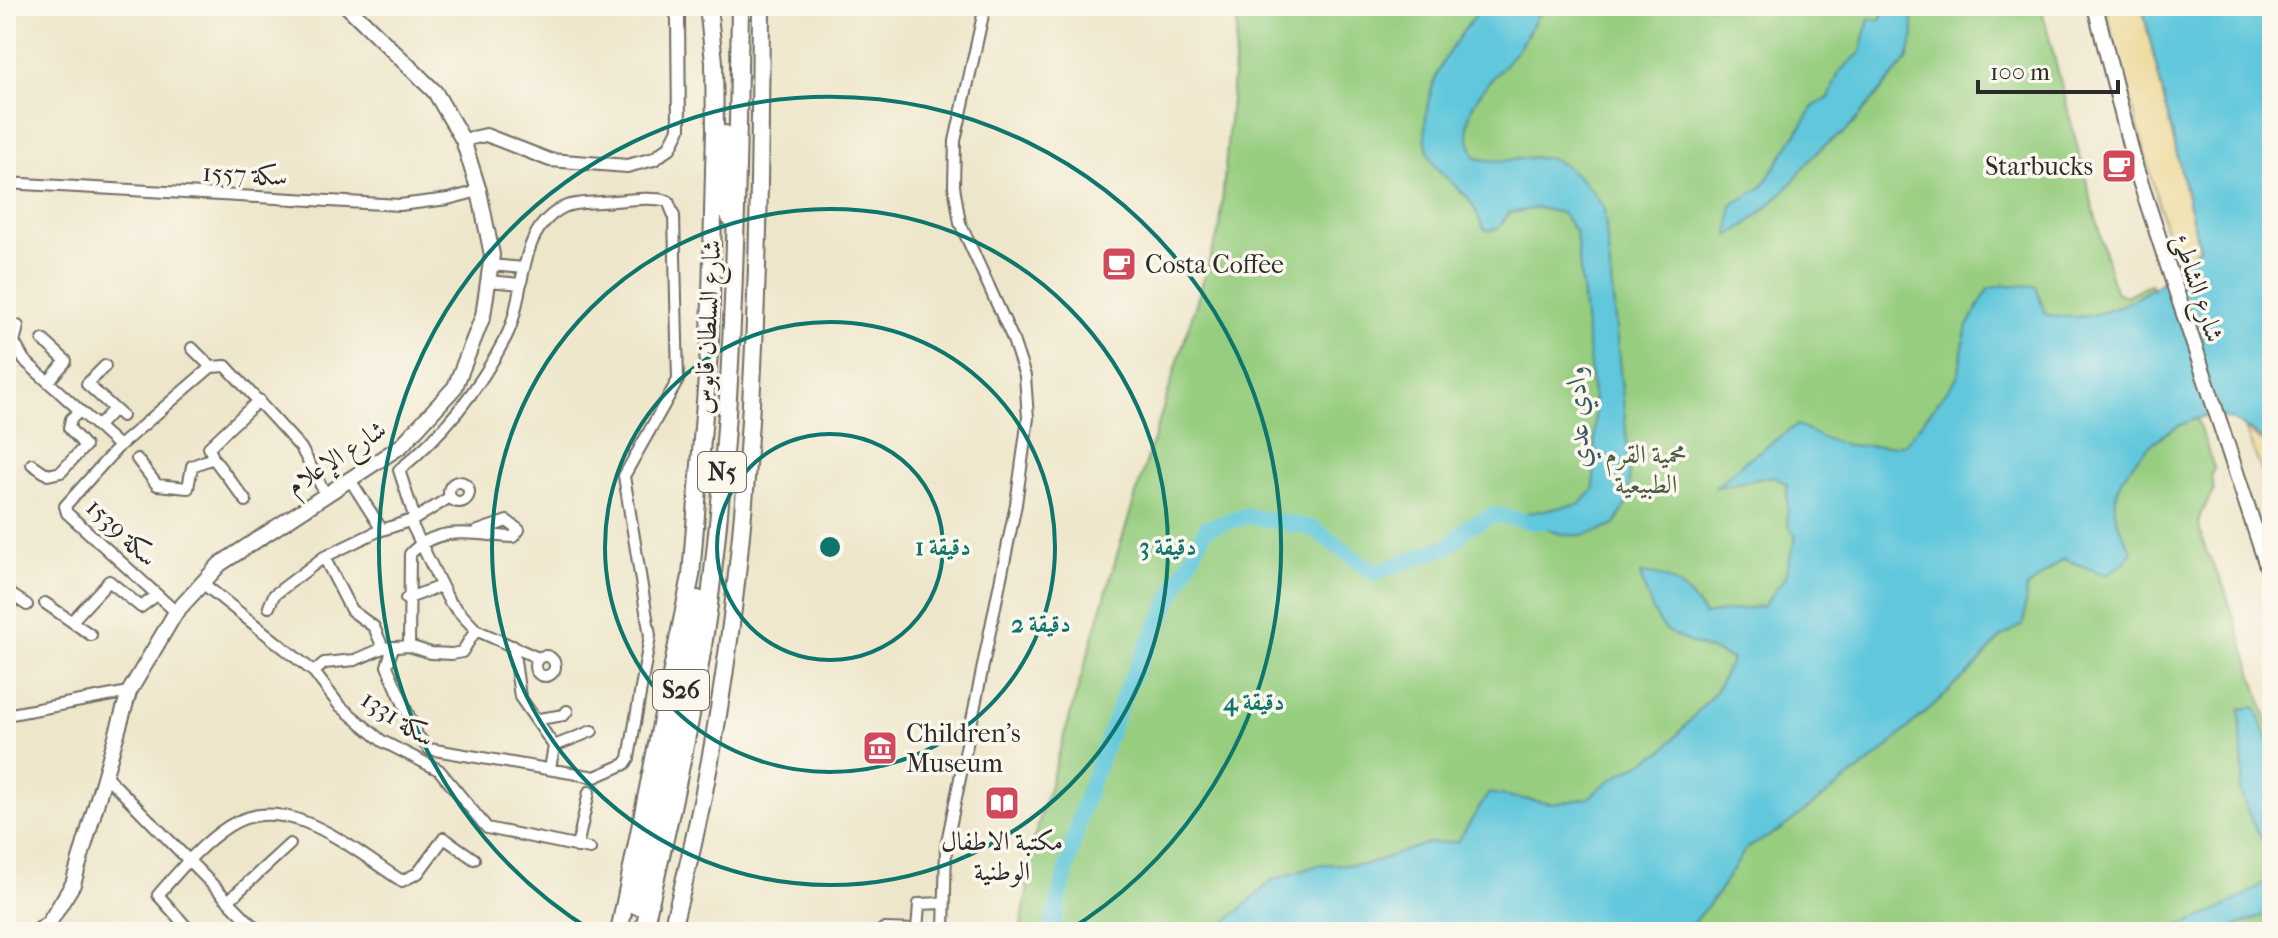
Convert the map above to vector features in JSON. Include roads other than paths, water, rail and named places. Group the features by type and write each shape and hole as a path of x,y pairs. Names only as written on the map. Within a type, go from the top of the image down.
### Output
{"highway":[{"path":"709,6 723,50 726,195 737,253"},
{"path":"619,932 691,576 710,340 715,129 709,6"},
{"name":"شارع السلطان قابوس","path":"643,932 693,708 709,604 724,448 737,253 740,6"},
{"name":"شارع السلطان قابوس","path":"671,932 722,693 733,607 755,327 763,6"},
{"name":"S26","path":"631,932 669,754 724,448"}],"main road":[{"name":"شارع الإعلام","path":"37,932 49,923 73,884 129,692 176,612 220,564 401,446 455,387 483,316 492,255 479,191 463,140 435,92 347,6"},
{"name":"شارع الشاطئ","path":"2095,6 2136,169 2159,244 2272,581"}],"street":[{"path":"463,140 486,135 550,160 639,165 661,154 670,147 679,129 678,18 674,6"},
{"path":"944,932 946,847 1016,504 1028,418 1025,376 1012,337 960,223 954,186 955,141 985,6"},
{"name":"سكة 1557","path":"6,183 400,205 448,199 479,191"},
{"path":"324,557 351,610 374,627 388,647 387,666 417,735 429,749 595,777 625,764 633,743 650,636 624,476 678,380 672,206 659,199 565,207 537,233 524,268 516,315 480,381 455,418 399,470 420,542 449,601 476,630 538,658"},
{"path":"490,265 524,268"},
{"path":"488,281 521,284"},
{"path":"18,326 14,342 19,351 48,382 119,446"},
{"path":"43,340 66,361 48,382"},
{"path":"192,348 211,367 226,366 259,400 301,448 325,493"},
{"path":"98,426 118,412 87,384 105,366"},
{"name":"سكة 1539","path":"176,612 67,513 65,506 119,446 211,367"},
{"path":"246,501 209,451 212,443 259,400"},
{"path":"32,464 48,475 61,472 77,455 85,446 69,428 71,419 80,411"},
{"path":"137,459 157,485 188,488 192,466 213,458"},
{"path":"349,478 382,530"},
{"path":"269,607 274,595 324,557 382,530 412,520 450,497"},
{"path":"409,646 406,599 410,554 420,542 437,536 478,531"},
{"path":"72,621 109,581 141,607 157,595"},
{"name":"سكة 1331","path":"201,582 314,672 339,705 382,741 439,770 487,828 590,849"},
{"path":"406,599 441,586"},
{"path":"6,591 27,605"},
{"path":"45,603 91,635"},
{"path":"314,672 324,663 355,660 388,647 409,646 431,653 462,652 476,630"},
{"path":"513,646 520,697 528,711 539,719 554,746 550,769"},
{"path":"6,715 129,692"},
{"path":"539,719 564,715 567,711"},
{"path":"554,746 592,731"},
{"path":"106,776 259,932"},
{"path":"577,847 589,792"},
{"path":"191,932 158,895 188,861 230,825 263,813 309,822 402,881 418,873 444,838 474,859"},
{"path":"228,901 290,844"},
{"path":"881,932 883,929 917,930 919,904 943,903"}],"water":[{"path":"1482,6 1543,6 1521,45 1485,87 1471,111 1469,140 1476,158 1500,161 1548,158 1577,175 1604,209 1630,470 1628,501 1615,525 1588,534 1557,533 1521,514 1580,504 1594,489 1595,414 1576,233 1562,213 1538,208 1509,213 1498,229 1486,230 1469,199 1434,164 1426,142 1428,102 1436,78 1449,52"},
{"path":"1887,6 1911,6 1914,36 1907,60 1845,133 1819,150 1773,202 1729,236 1732,205 1762,187 1815,105 1829,98 1839,72 1861,52 1869,18 1879,21"},
{"path":"2142,6 2272,6 2272,449 2246,427 2214,416 2181,425 2148,447 2123,478 2116,495 2116,516 2132,550 2125,562 2106,575 2064,559 2026,589 2024,624 2000,638 1977,665 1878,756 1780,830 1746,849 1716,896 1685,932 1629,932 1619,928 1610,932 1215,932 1273,880 1321,864 1366,865 1428,843 1457,842 1489,793 1553,804 1588,798 1609,781 1664,750 1715,692 1732,659 1670,633 1654,614 1640,574 1661,576 1678,585 1704,615 1763,606 1784,579 1796,536 1788,525 1787,485 1774,476 1716,487 1744,462 1797,425 1837,443 1875,446 1905,444 1958,376 1966,330 1988,289 2005,285 2036,286 2045,314 2088,316 2130,302 2184,262 2199,247"},
{"path":"2256,707 2272,752 2272,856 2252,822 2240,791 2243,776 2240,709"},
{"path":"2272,865 2272,912 2220,932 2154,932 2200,918 2230,904 2270,878"}],"waterway":[{"name":"وادي عدي","path":"1051,932 1083,805 1127,687 1206,528 1247,516 1313,528 1374,573 1449,546 1471,525 1495,515 1533,522 1553,520"}],"place":[{"name":"Starbucks","path":"2119,166"},
{"name":"Costa Coffee","path":"1119,264"},
{"name":"Children's Museum","path":"880,748"},
{"name":"مكتبة الاطفال الوطنية","path":"1002,803"}],"park label":[{"name":"محمية القرم الطبيعية","path":"1646,469"}]}
